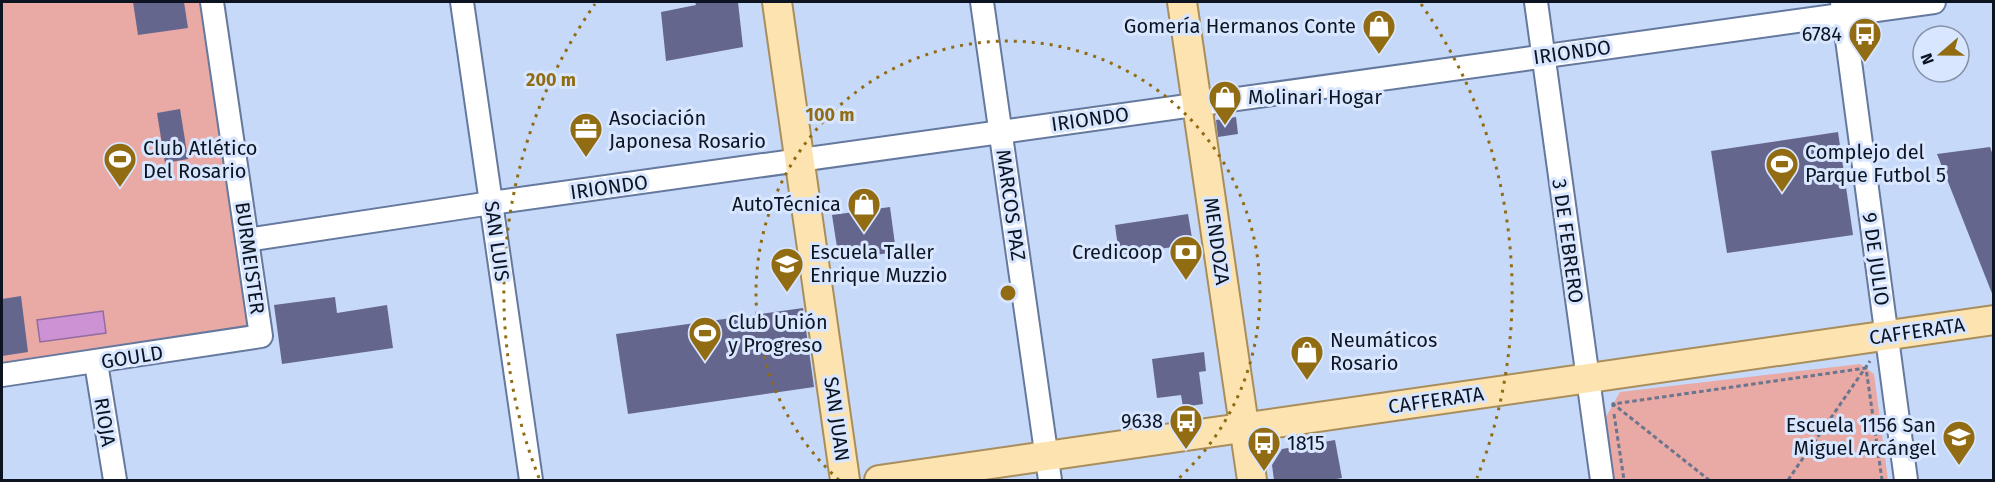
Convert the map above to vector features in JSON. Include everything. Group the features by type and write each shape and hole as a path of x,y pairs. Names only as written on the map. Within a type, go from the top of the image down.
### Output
{"main road":[{"name":"SAN JUAN","path":"777,2 845,480"},
{"name":"MENDOZA","path":"1182,2 1252,480"},
{"name":"CAFFERATA","path":"879,480 1048,468 1244,428 1994,320"}],"street":[{"name":"BURMEISTER","path":"212,2 261,336"},
{"name":"SAN LUIS","path":"462,2 531,480"},
{"name":"MARCOS PAZ","path":"982,2 1048,468"},
{"name":"3 DE FEBRERO","path":"1536,2 1602,480"},
{"name":"IRIONDO","path":"247,240 491,203 1543,56 1843,8 1934,2"},
{"name":"9 DE JULIO","path":"1843,8 1906,480"},
{"name":"GOULD","path":"2,375 96,363 261,336"},
{"name":"RIOJA","path":"96,363 115,480"}],"path":[{"path":"1788,480 1866,368 1886,335"},
{"path":"1613,404 1866,368"},
{"path":"1866,368 1882,480"},
{"path":"1587,378 1613,404 1709,480"},
{"path":"1613,404 1624,480"}],"shaded area":[{"name":"Club Atlético Del Rosario","path":"2,2 212,2 261,336 2,375"},
{"path":"103,311 106,333 40,342 37,320"},
{"path":"1860,364 1874,374 1888,480 1614,480 1606,417 1620,392"}],"building":[{"path":"133,2 184,2 188,28 138,35"},
{"path":"695,2 738,2 743,47 666,61 661,12 696,5"},
{"path":"180,109 188,159 165,163 157,113"},
{"path":"1236,117 1238,134 1218,137 1216,120"},
{"name":"Complejo del Parque Futbol 5","path":"1838,132 1853,235 1727,253 1711,151"},
{"path":"1990,147 1994,158 1993,296 1937,154"},
{"name":"AutoTécnica","path":"890,207 896,252 839,260 832,215"},
{"path":"1188,214 1193,244 1119,255 1115,225"},
{"path":"21,296 28,352 2,356 2,299"},
{"path":"335,297 337,313 387,305 393,348 282,364 274,305"},
{"name":"Club Unión y Progreso","path":"803,308 814,387 628,414 616,334"},
{"path":"1204,352 1206,371 1199,372 1203,404 1183,407 1181,395 1157,398 1152,359"},
{"path":"1335,440 1342,478 1274,480 1272,465 1282,449"}],"place":[{"name":"Gomería Hermanos Conte","path":"1379,55"},
{"name":"6784","path":"1865,63"},
{"name":"Molinari Hogar","path":"1225,126"},
{"name":"Asociación Japonesa Rosario","path":"586,158"},
{"name":"Club Atlético Del Rosario","path":"120,188"},
{"name":"Complejo del Parque Futbol 5","path":"1782,193"},
{"name":"AutoTécnica","path":"864,233"},
{"name":"Credicoop","path":"1186,281"},
{"name":"Escuela Taller Enrique Muzzio","path":"787,293"},
{"name":"Club Unión y Progreso","path":"705,362"},
{"name":"Neumáticos Rosario","path":"1307,381"},
{"name":"9638","path":"1186,450"},
{"name":"Escuela 1156 San Miguel Arcángel","path":"1959,466"},
{"name":"1815","path":"1264,472"}]}
